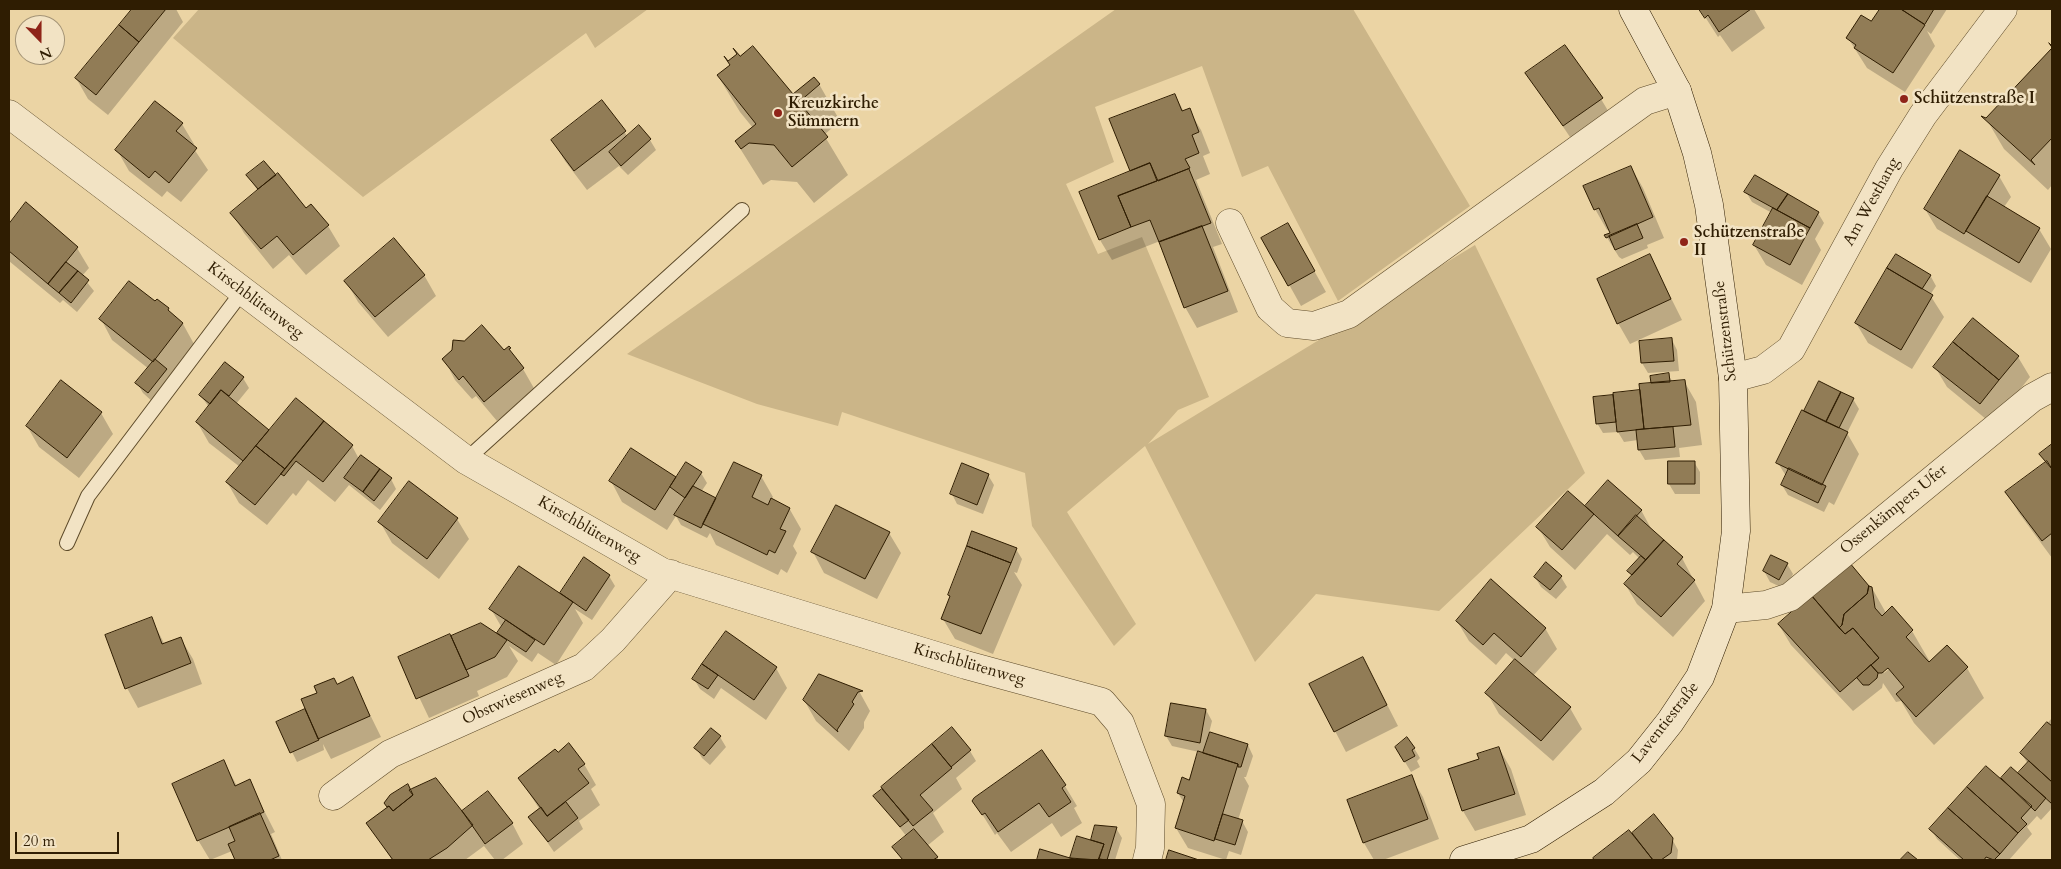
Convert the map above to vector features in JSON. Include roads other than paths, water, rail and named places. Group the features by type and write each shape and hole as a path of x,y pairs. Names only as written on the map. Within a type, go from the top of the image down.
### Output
{"street":[{"name":"Schützenstraße","path":"1633,9 1677,91 1697,153 1709,205 1733,378 1736,531 1726,609"},
{"name":"Am Westhang","path":"1733,378 1763,370 1791,349 1889,169 1923,115 2003,9"},
{"path":"1230,223 1270,308 1287,323 1314,326 1349,314 1645,101 1677,91"},
{"name":"Kirschblütenweg","path":"9,114 466,460 662,572 966,665 1102,702 1120,724 1151,804 1150,848 1147,860"},
{"name":"Ossenkämpers Ufer","path":"1726,609 1766,605 1790,597 2032,398 2052,387"},
{"name":"Obstwiesenweg","path":"333,796 390,754 584,667 613,640 671,574"},
{"name":"Laventiestraße","path":"1464,860 1531,839 1604,792 1638,761 1670,722 1700,678 1726,609"}],"lane":[{"path":"466,460 742,210"},
{"path":"67,543 88,496 242,292"}],"place":[{"name":"Schützenstraße I","path":"1904,99"},
{"name":"Kreuzkirche Sümmern","path":"778,113"},
{"name":"Schützenstraße II","path":"1684,242"}]}
